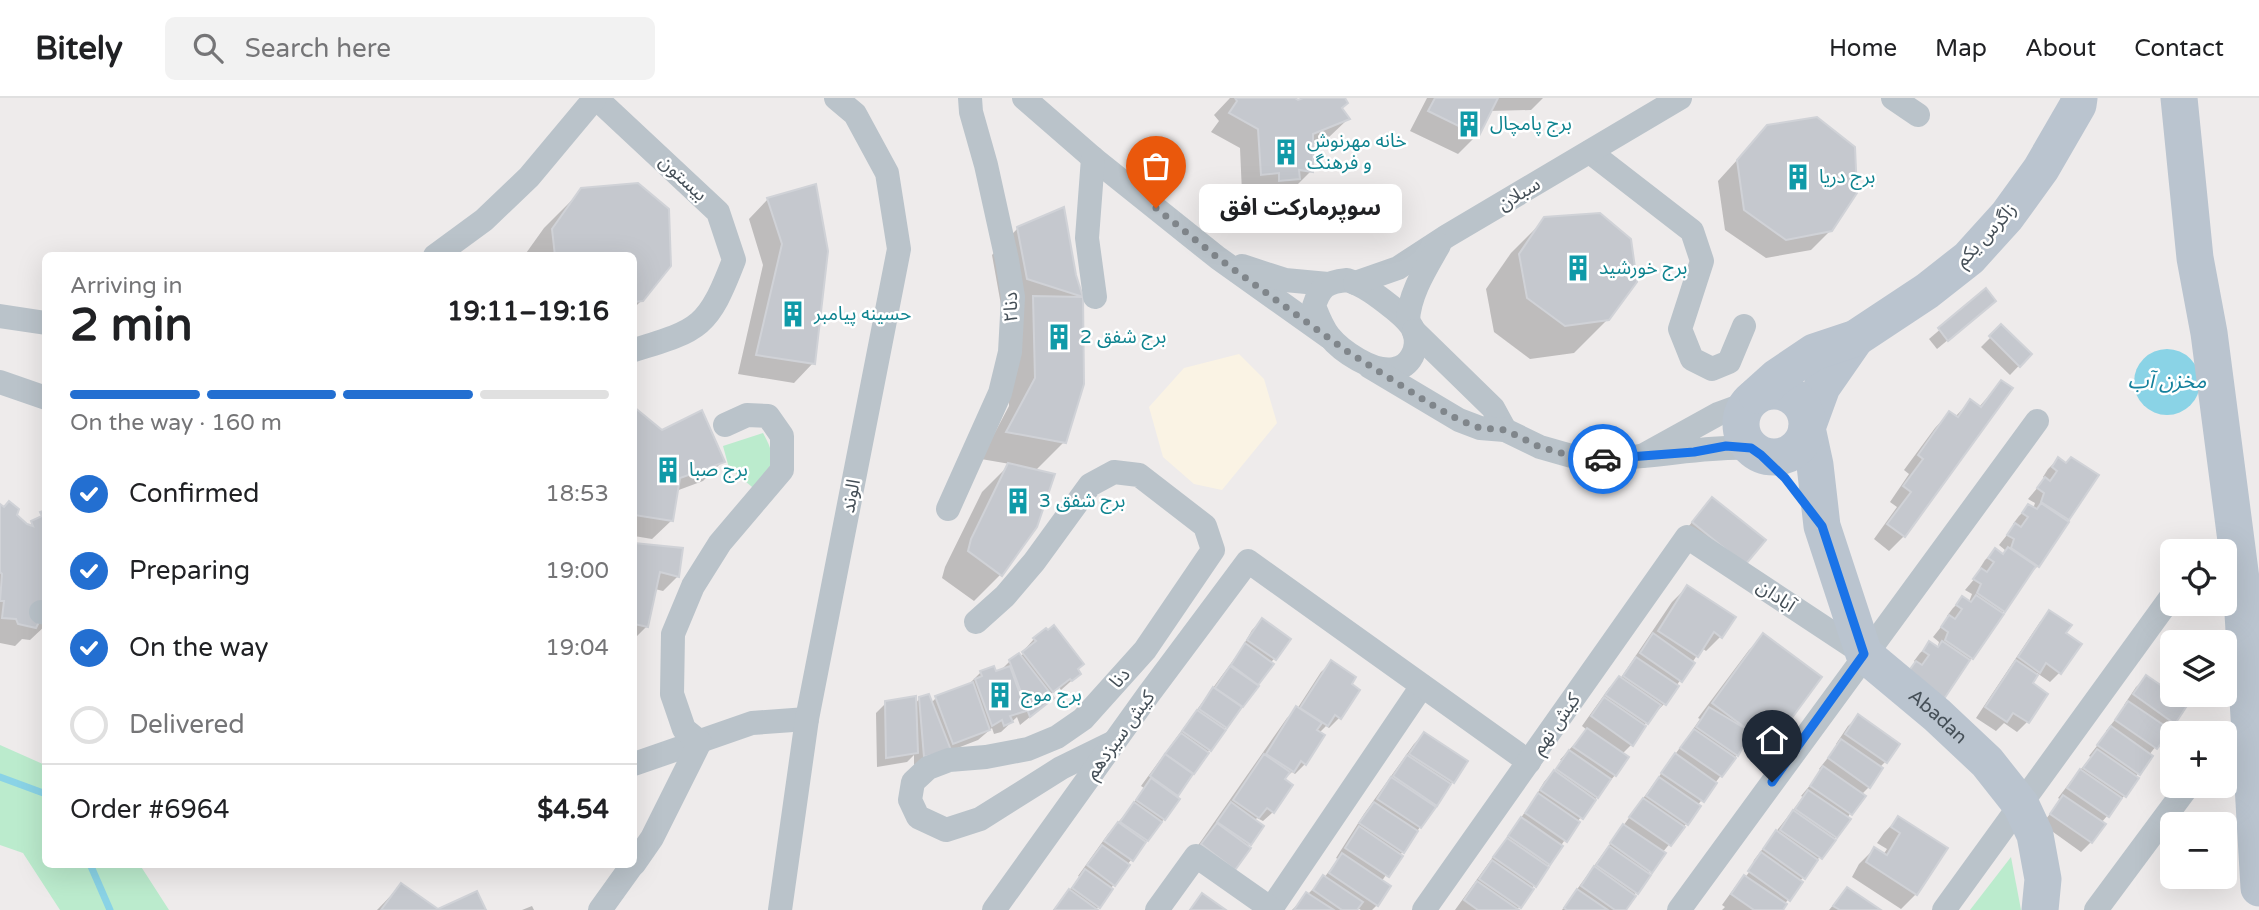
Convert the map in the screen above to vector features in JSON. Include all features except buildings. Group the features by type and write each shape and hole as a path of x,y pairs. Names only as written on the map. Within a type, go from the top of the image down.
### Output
{"main road":[{"name":"زاگرس یکم","path":"1753,399 1777,377 1814,352 1856,338 1927,291 1969,258 2007,216 2041,169 2080,98"},
{"path":"2179,98 2195,258 2209,333 2241,579 2259,888"},
{"path":"2192,98 2206,258 2209,333"},
{"name":"زاگرس یکم","path":"1807,428 1822,387 1856,338"},
{"path":"1822,526 1785,478 1744,438 1742,414 1753,399 1769,391 1782,391 1793,396 1807,415 1822,526 1864,654"},
{"path":"1756,451 1773,457 1785,455 1796,449 1804,440 1807,428"},
{"name":"Abadan","path":"1864,654 1937,715 1987,762 2021,805 2035,835 2043,879 2040,910"}],"street":[{"path":"441,252 485,220 530,177 595,98"},
{"name":"بیستون","path":"595,98 719,212 734,260 712,312 696,328 678,337 637,349"},
{"name":"الوند","path":"780,910 807,719 900,249 887,173 855,114 836,98"},
{"name":"دنا۲","path":"948,509 1000,393 1010,352 1013,298 1007,260 971,112 970,98"},
{"path":"1024,98 1093,158 1218,258 1370,367 1459,420 1480,428 1505,430 1540,447 1589,461 1694,452 1726,446 1756,451"},
{"name":"سبلان","path":"1355,283 1398,268 1680,98"},
{"path":"1893,98 1918,115"},
{"path":"1590,152 1692,231 1702,261 1680,329 1692,359 1712,369 1729,362 1744,326"},
{"path":"1093,158 1087,238 1095,296"},
{"path":"1370,367 1392,370 1404,366 1413,355 1416,342 1408,310 1420,279 1441,241"},
{"path":"1218,258 1285,279 1328,284 1347,281 1378,296 1475,389 1493,408 1505,430"},
{"path":"1328,284 1318,292 1314,306 1329,337"},
{"path":"0,316 42,322"},
{"path":"0,382 42,397"},
{"path":"1642,456 1718,414 1753,399"},
{"path":"700,742 684,729 672,694 673,634 693,586 720,543 782,470 782,436 768,416 747,415 725,425"},
{"path":"1679,910 2037,421"},
{"name":"دنا","path":"976,622 1005,596 1034,562 1090,485 1114,472 1139,475 1205,526 1213,550 1145,650 1083,719 1057,737 1028,749 986,757 949,760 928,768 913,782 910,800 918,817 946,830 980,820 1060,768 1114,742"},
{"name":"آبادان","path":"1687,537 1864,654"},
{"name":"کیش نهم","path":"1424,910 1687,537"},
{"name":"کیش سیزدهم","path":"994,910 1248,561 1422,686"},
{"path":"1944,910 2160,612"},
{"path":"1157,910 1196,856 1272,909 1422,686 1529,762"},
{"path":"637,763 752,723 807,719"},
{"path":"637,859 652,838 700,742"},
{"path":"2096,910 2179,798"},
{"path":"600,910 630,868"}],"shaded area":[{"path":"1239,354 1264,379 1277,423 1222,490 1194,484 1163,457 1149,407 1184,368"}],"green space":[{"path":"763,433 772,463 768,476 757,491 729,468 723,446"},
{"path":"0,745 42,764 42,868 142,868 169,910 60,910 23,853 0,845"},
{"path":"2011,857 2021,910 1970,910"}],"water":[{"name":"مخزن آب","path":"2173,349 2191,358 2198,369 2198,395 2191,406 2180,413 2161,415 2143,406 2136,395 2134,376 2143,358 2154,351"}],"waterway":[{"path":"0,777 42,793"},
{"path":"92,868 110,910"}],"way so far":[{"path":"1156,208 1218,258 1348,352 1459,420 1480,428 1505,430 1540,447 1589,461 1603,459"}],"place":[{"name":"برج پامچال","path":"1469,124"},
{"name":"خانه مهرنوش و فرهنگ","path":"1286,152"},
{"name":"برج دریا","path":"1798,177"},
{"name":"سوپرمارکت افق","path":"1156,208"},
{"name":"برج خورشید","path":"1578,268"},
{"name":"حسینه پیامبر","path":"793,314"},
{"name":"برج شفق 2","path":"1059,337"},
{"name":"برج صبا","path":"668,470"},
{"name":"برج شفق 3","path":"1018,501"},
{"name":"برج موج","path":"1000,695"}],"route":[{"path":"1603,459 1694,452 1726,446 1751,448 1785,478 1822,526 1864,654 1772,782"}]}
